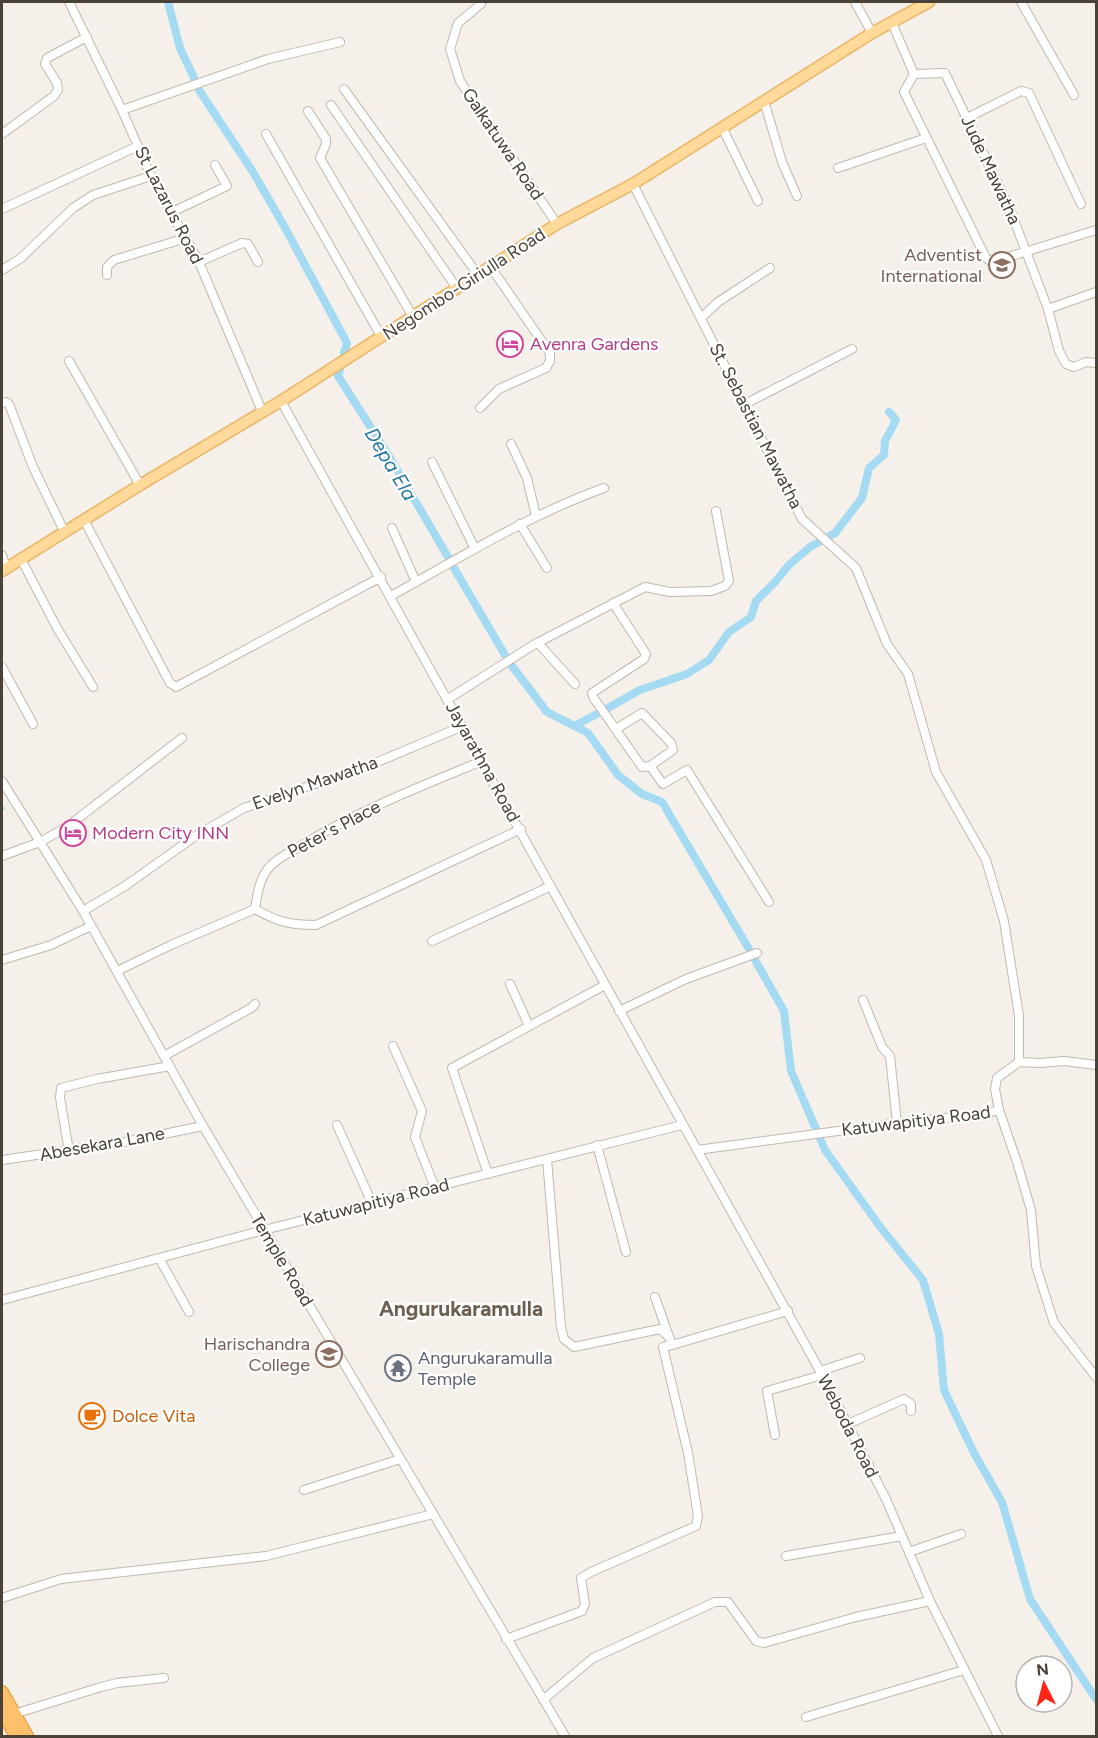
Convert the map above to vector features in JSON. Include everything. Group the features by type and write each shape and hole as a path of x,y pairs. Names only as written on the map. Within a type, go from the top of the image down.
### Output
{"highway":[{"path":"2,1692 16,1737"},
{"path":"8,1713 27,1737"}],"main road":[{"name":"Negombo-Giriulla Road","path":"4,569 281,401 557,224 633,184 872,33 929,2"}],"street":[{"name":"St Lazarus Road","path":"69,2 122,110 151,176 199,262 262,411"},
{"name":"Galkatuwa Road","path":"480,2 481,4 458,23 450,49 460,81 557,224"},
{"path":"855,2 872,33"},
{"path":"1021,2 1074,95"},
{"path":"892,22 914,74 904,92 986,258 992,262 999,261 1027,250 1096,230"},
{"path":"2,134 54,96 58,90 57,83 45,64 47,58 87,37"},
{"path":"122,110 268,59 340,42"},
{"name":"Jude Mawatha","path":"914,74 945,73 1027,250 1048,309 1059,351 1066,364 1074,367 1086,362 1096,363"},
{"path":"344,90 478,275"},
{"path":"967,118 1021,91 1029,93 1081,204"},
{"path":"764,101 782,162 797,196"},
{"path":"331,105 456,287"},
{"path":"308,111 326,139 320,158 412,315"},
{"path":"722,127 758,201"},
{"path":"266,134 381,336"},
{"path":"838,168 926,138"},
{"path":"2,208 138,146"},
{"path":"172,212 226,186 214,165"},
{"path":"2,270 21,258 73,208 93,195 151,176"},
{"name":"St. Sebastian Mawatha","path":"633,184 802,519 856,568 887,644 908,674 936,772 986,860 1004,921 1019,1016 1019,1062"},
{"path":"107,275 107,267 114,260 186,238"},
{"path":"199,262 242,243 248,244 258,262"},
{"path":"480,408 499,389 546,368 550,362 550,353 490,266"},
{"path":"701,318 718,302 770,268"},
{"path":"1048,309 1096,292"},
{"path":"745,404 852,349"},
{"path":"69,361 140,485"},
{"name":"Jayarathna Road","path":"281,401 521,829 682,1125"},
{"path":"2,403 6,402 9,405 33,467 65,533"},
{"path":"511,444 526,478 536,516"},
{"path":"432,462 475,549"},
{"path":"391,596 520,524 562,503 604,488"},
{"path":"448,699 538,642 645,586 670,592 711,591 725,586 729,581 716,511"},
{"path":"84,520 170,683 176,687 381,577"},
{"path":"520,524 547,568"},
{"path":"392,528 416,582"},
{"path":"2,555 4,569"},
{"path":"21,559 57,628 93,687"},
{"path":"614,603 646,654 644,659 592,693 592,697 642,767 650,766 673,750 671,744 642,713 616,729"},
{"path":"538,642 575,684"},
{"path":"2,668 33,724"},
{"name":"Evelyn Mawatha","path":"83,911 125,886 198,835 244,808 368,766 463,726"},
{"path":"2,856 40,842 67,827 182,738"},
{"name":"Peter's Place","path":"255,909 259,887 267,870 277,860 316,836 394,797 482,761"},
{"path":"650,766 663,784 687,770 769,902"},
{"name":"Temple Road","path":"2,781 83,911 203,1126 565,1737"},
{"path":"117,971 255,909 275,921 294,925 316,925 521,829"},
{"path":"432,941 551,886"},
{"path":"2,960 51,945 91,926"},
{"path":"619,1011 686,979 757,953"},
{"path":"510,984 529,1026"},
{"path":"488,1174 452,1068 605,985"},
{"path":"862,1000 882,1047 890,1056 897,1123"},
{"path":"164,1056 255,1004"},
{"path":"393,1046 422,1111 416,1137 435,1188"},
{"path":"1019,1062 1064,1061 1096,1065"},
{"name":"Katuwapitiya Road","path":"697,1150 897,1123 984,1114 999,1110 995,1089 997,1078 1019,1062"},
{"path":"69,1151 60,1098 61,1088 170,1066"},
{"path":"999,1110 1017,1161 1030,1210 1036,1266 1054,1323 1096,1377"},
{"path":"337,1125 372,1203"},
{"name":"Katuwapitiya Road","path":"2,1299 264,1230 682,1125"},
{"name":"Weboda Road","path":"682,1125 788,1311 848,1424 886,1499 930,1601 998,1737"},
{"name":"Abesekara Lane","path":"2,1160 69,1151 203,1126"},
{"path":"597,1145 626,1252"},
{"path":"547,1159 561,1327 564,1339 574,1347 660,1329 671,1341"},
{"path":"159,1258 189,1312"},
{"path":"655,1297 671,1341"},
{"path":"506,1639 582,1611 585,1604 581,1578 696,1526 698,1516 688,1453 663,1347 671,1341 788,1311"},
{"path":"776,1435 767,1391 860,1358"},
{"path":"848,1424 904,1399 911,1404 911,1411"},
{"path":"304,1490 400,1459"},
{"path":"2,1598 60,1579 266,1556 433,1514"},
{"path":"909,1552 962,1534"},
{"path":"786,1556 902,1536"},
{"path":"543,1700 593,1658 715,1602 728,1602 756,1641 764,1643 856,1617 930,1601"},
{"path":"806,1717 964,1670"},
{"path":"8,1713 117,1683 164,1678"}],"waterway":[{"path":"168,2 180,48 194,78"},
{"path":"199,90 253,172 284,226 347,343 344,353"},
{"name":"Depa Ela","path":"340,370 338,376 389,456 448,557"},
{"path":"608,708 640,690 687,674 709,660 729,632 751,617 756,601 789,565 810,547 835,533 862,498 869,468 884,455 885,441 896,420 889,412"},
{"path":"454,568 505,655"},
{"path":"512,666 547,712 588,733 618,775 642,794 662,802 749,949"},
{"path":"574,726 597,714"},
{"path":"755,960 784,1011 791,1071 825,1150 881,1228 923,1280 939,1334 944,1390 974,1453 1002,1502 1030,1599 1096,1699"}],"place":[{"name":"Adventist International","path":"1002,265"},
{"name":"Avenra Gardens","path":"510,344"},
{"name":"Modern City INN","path":"73,833"},
{"name":"Harischandra College","path":"329,1354"},
{"name":"Angurukaramulla Temple","path":"398,1368"},
{"name":"Dolce Vita","path":"92,1416"}],"district":[{"name":"Angurukaramulla","path":"461,1309"}]}
